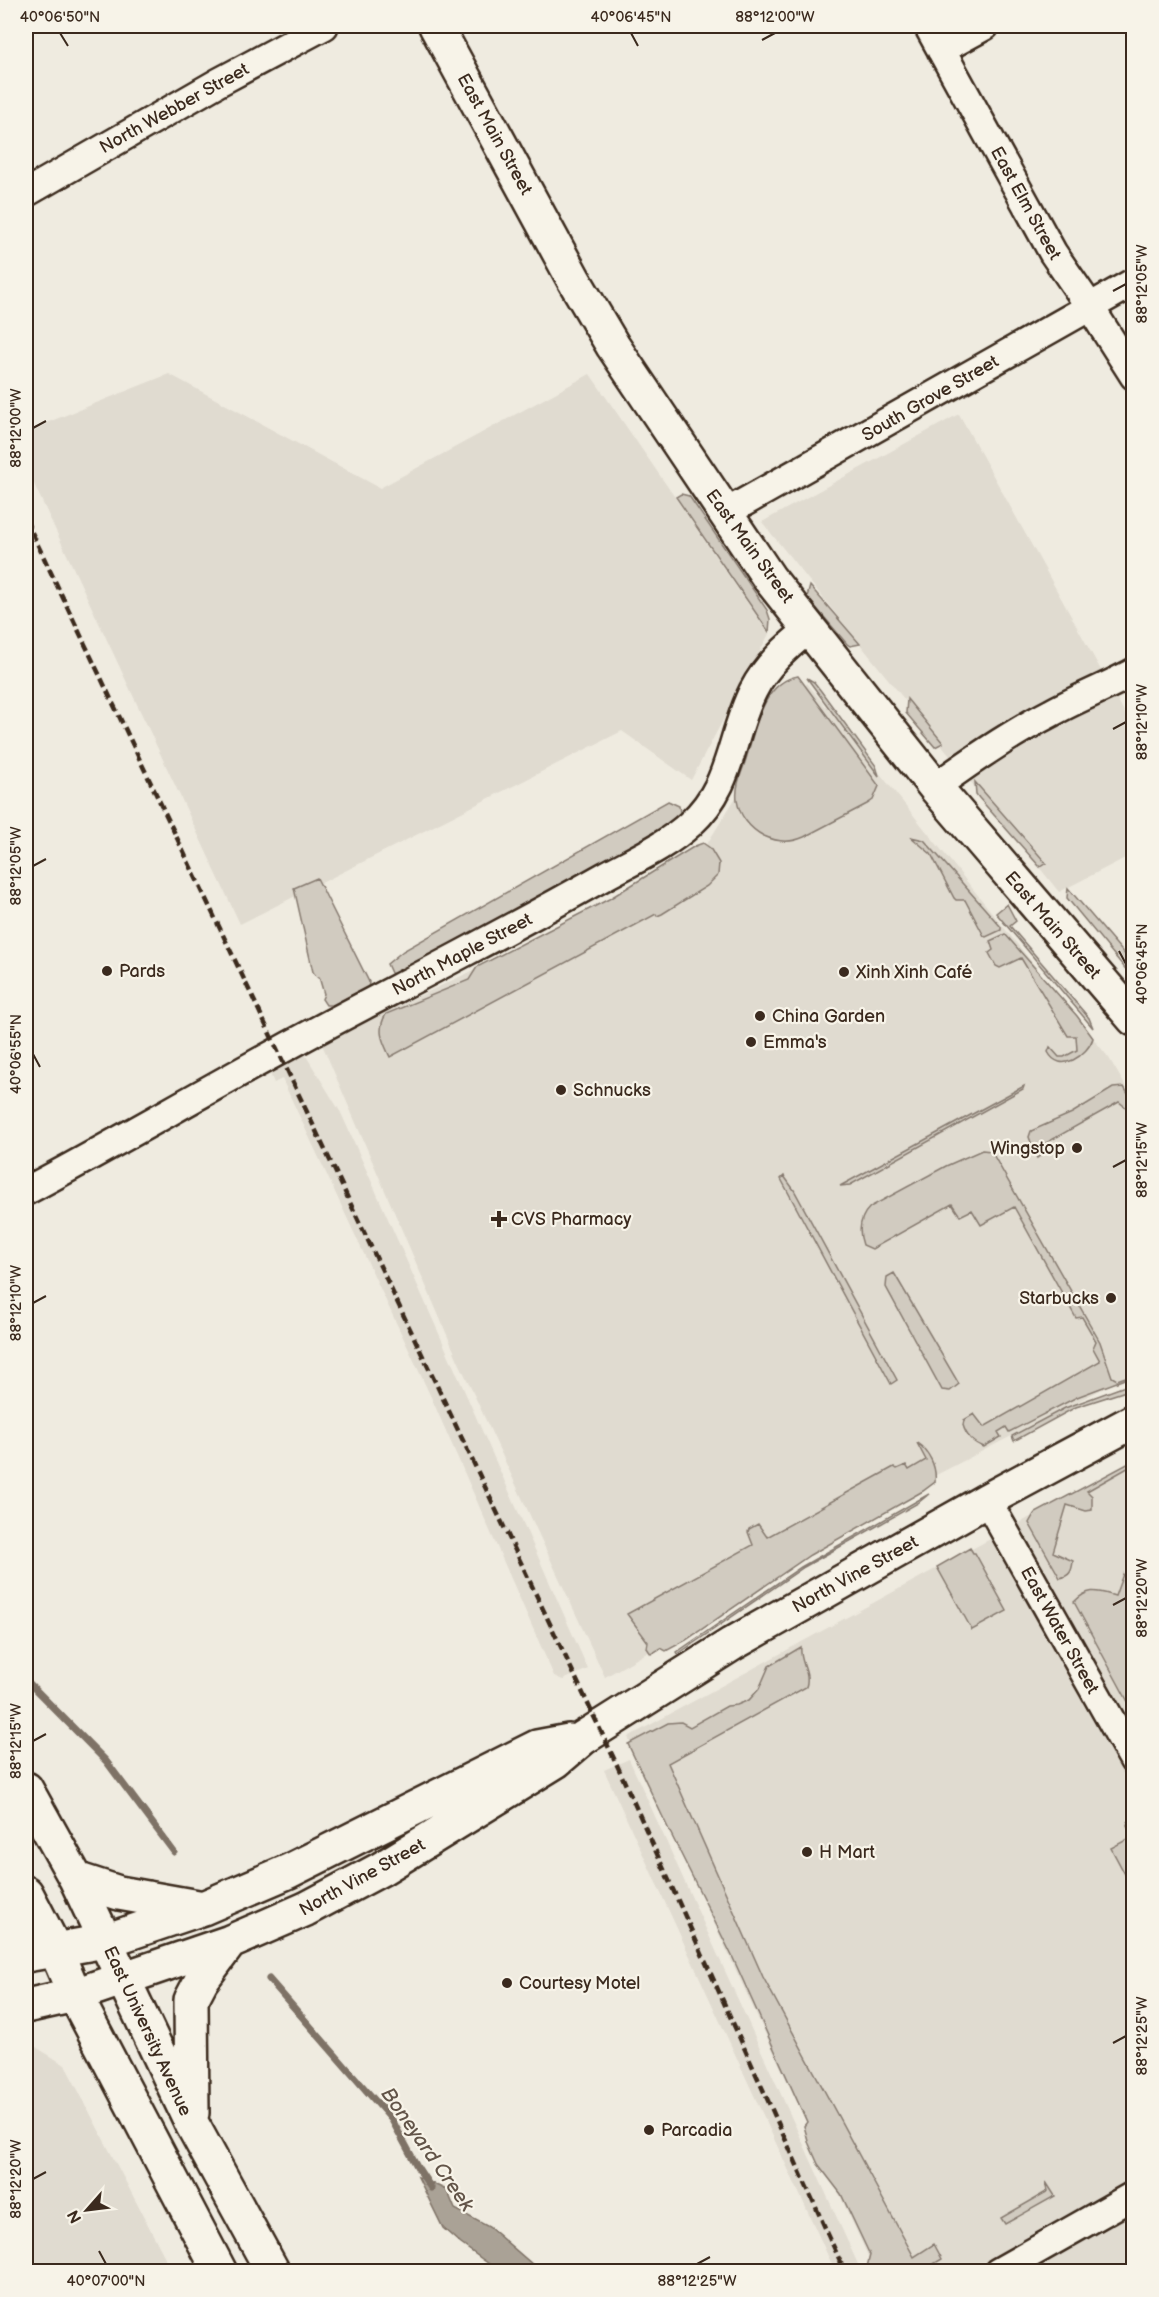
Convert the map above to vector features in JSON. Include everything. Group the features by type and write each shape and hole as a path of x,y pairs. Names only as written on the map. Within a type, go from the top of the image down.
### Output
{"main road":[{"name":"East Main Street","path":"436,26 574,280 613,346 769,578 934,787 1134,1019"},
{"name":"North Vine Street","path":"26,2006 75,1995 230,1942 306,1909 381,1869 556,1761 583,1738 732,1644 1134,1420"},
{"name":"North Vine Street","path":"41,1953 105,1941 203,1908 289,1871 537,1747 583,1738"},
{"name":"East University Avenue","path":"26,1788 76,1879 192,2124 273,2271"},
{"path":"76,1879 119,1893 203,1908"},
{"path":"26,1893 41,1953 75,1995 220,2271"},
{"path":"192,2124 191,2000 201,1981 230,1942"}],"street":[{"name":"North Webber Street","path":"26,193 219,82 324,26"},
{"name":"East Elm Street","path":"928,26 1053,253 1134,376"},
{"path":"941,50 985,26"},
{"name":"South Grove Street","path":"727,513 1134,282"},
{"name":"North Maple Street","path":"26,1191 97,1154 279,1051 513,927 663,844 690,825 710,804 723,781 741,720 754,690 769,667 810,628"},
{"path":"934,787 1051,712 1103,689 1134,672"},
{"name":"East Water Street","path":"987,1500 1134,1761"},
{"path":"998,2271 1134,2195"}],"shaded area":[{"path":"169,374 380,488 590,374 769,634 691,780 622,731 240,924 26,467 26,431"},
{"path":"959,414 1133,728 1133,854 1059,892 762,522"},
{"path":"681,494 689,496 767,610 770,619 769,632 676,497"},
{"path":"810,586 860,644 850,646 847,644 807,597"},
{"path":"798,676 879,786 873,800 867,804 804,837 779,841 754,830 746,821 738,806 737,789 762,709 776,688 786,680"},
{"path":"807,678 814,682 821,691 876,766 879,776"},
{"path":"807,683 1109,1058 1133,1099 1133,1373 917,1485 697,1624 605,1677 457,1358 321,1042 692,868"},
{"path":"907,699 943,743 935,747 906,713"},
{"path":"975,782 1046,863 1040,867 979,798 976,794"},
{"path":"668,801 679,806 681,819 648,841 508,913 398,975 391,973 387,964 403,951"},
{"path":"911,837 924,840 1001,927 1001,930 984,936 965,900 954,898 931,854"},
{"path":"703,843 710,848 719,863 718,875 707,886 662,914 657,916 656,914 390,1057 381,1031 386,1014 469,980 477,967 609,899"},
{"path":"317,878 369,982 368,989 343,1005 326,1005 322,999 324,994 319,977 313,972 294,888"},
{"path":"1068,888 1133,964 1133,978 1067,898"},
{"path":"1007,904 1016,921 1010,926 1089,1018 1093,1028 996,913"},
{"path":"1005,934 1077,1016 1093,1038 1086,1051 1080,1056 1066,1062 1059,1062 1053,1059 1048,1052 1050,1047 1059,1057 1064,1057 1077,1050 1076,1036 1068,1036 1021,958 1000,968 996,966 989,953 993,950 990,941"},
{"path":"303,1051 341,1113 588,1669 563,1680 554,1676 431,1397 282,1079 274,1083 268,1069"},
{"path":"1024,1086 1023,1089 850,1185 840,1186"},
{"path":"1124,1087 1133,1102 1133,1107 1128,1109 1119,1102 1046,1143 1048,1150 1037,1158 1029,1137 1031,1131 1072,1113 1113,1088"},
{"path":"982,1150 991,1151 1100,1342 1112,1377 1117,1380 1134,1374 1077,1397 1009,1432 1006,1427 998,1432 1001,1437 984,1447 968,1436 963,1425 964,1420 974,1414 984,1427 1100,1361 1093,1348 1096,1341 1082,1317 1076,1318 1014,1207 981,1225 972,1210 960,1216 952,1204 872,1249 863,1245 860,1235 862,1220 870,1207 946,1166"},
{"path":"784,1176 794,1190 897,1380 891,1384 781,1179"},
{"path":"894,1273 959,1384 950,1391 942,1390 886,1287 887,1277"},
{"path":"1133,1383 1133,1388 1129,1390 1076,1407 1014,1441 1012,1436 1065,1408"},
{"path":"917,1443 931,1460 935,1471 935,1482 810,1555 686,1640 666,1651 661,1648 651,1654 647,1648 648,1642 627,1614 753,1545 748,1532 758,1524 767,1537 894,1467 897,1469 906,1465 909,1470 926,1460"},
{"path":"1133,1461 1133,2271 875,2271 628,1737"},
{"path":"1133,1461 1133,1465 1087,1491 1092,1496 1092,1510 1086,1511 1067,1505 1053,1552 1073,1561 1070,1573 1060,1578 1029,1523 1034,1514"},
{"path":"929,1494 918,1503 804,1567 678,1654 677,1652 801,1567"},
{"path":"970,1548 1007,1611 972,1630 937,1567"},
{"path":"1123,1574 1133,1593 1133,1711 1074,1602 1089,1592 1115,1596"},
{"path":"801,1647 807,1677 806,1687 668,1763 763,1977 914,2257 934,2244 942,2259 922,2271 866,2271 870,2255 841,2194 818,2164 804,2126 807,2122 733,1958 628,1744 668,1723 681,1722 690,1727 727,1706 749,1700 759,1689 769,1666"},
{"path":"629,1759 861,2271 835,2271 604,1770"},
{"path":"1132,1819 1134,1822 1133,1889 1111,1848 1132,1837 1127,1825"},
{"path":"26,2041 65,2065 172,2271 26,2271"},
{"path":"418,2177 447,2190 455,2209 489,2227 540,2271 499,2271 461,2244 443,2228"},
{"path":"1046,2182 1055,2196 1005,2224 1001,2218 1048,2191"}],"waterway":[{"name":"Boneyard Creek","path":"26,1680 106,1761 174,1852"},
{"name":"Boneyard Creek","path":"269,1979 392,2120 431,2188"}],"railway":[{"path":"26,520 617,1765 845,2272"}],"place":[{"name":"Pards","path":"107,971"},
{"name":"Xinh Xinh Café","path":"844,972"},
{"name":"China Garden","path":"760,1016"},
{"name":"Emma's","path":"751,1042"},
{"name":"Schnucks","path":"561,1090"},
{"name":"Wingstop","path":"1077,1148"},
{"name":"CVS Pharmacy","path":"499,1219"},
{"name":"Starbucks","path":"1111,1298"},
{"name":"H Mart","path":"807,1852"},
{"name":"Courtesy Motel","path":"507,1983"},
{"name":"Parcadia","path":"649,2130"}]}
